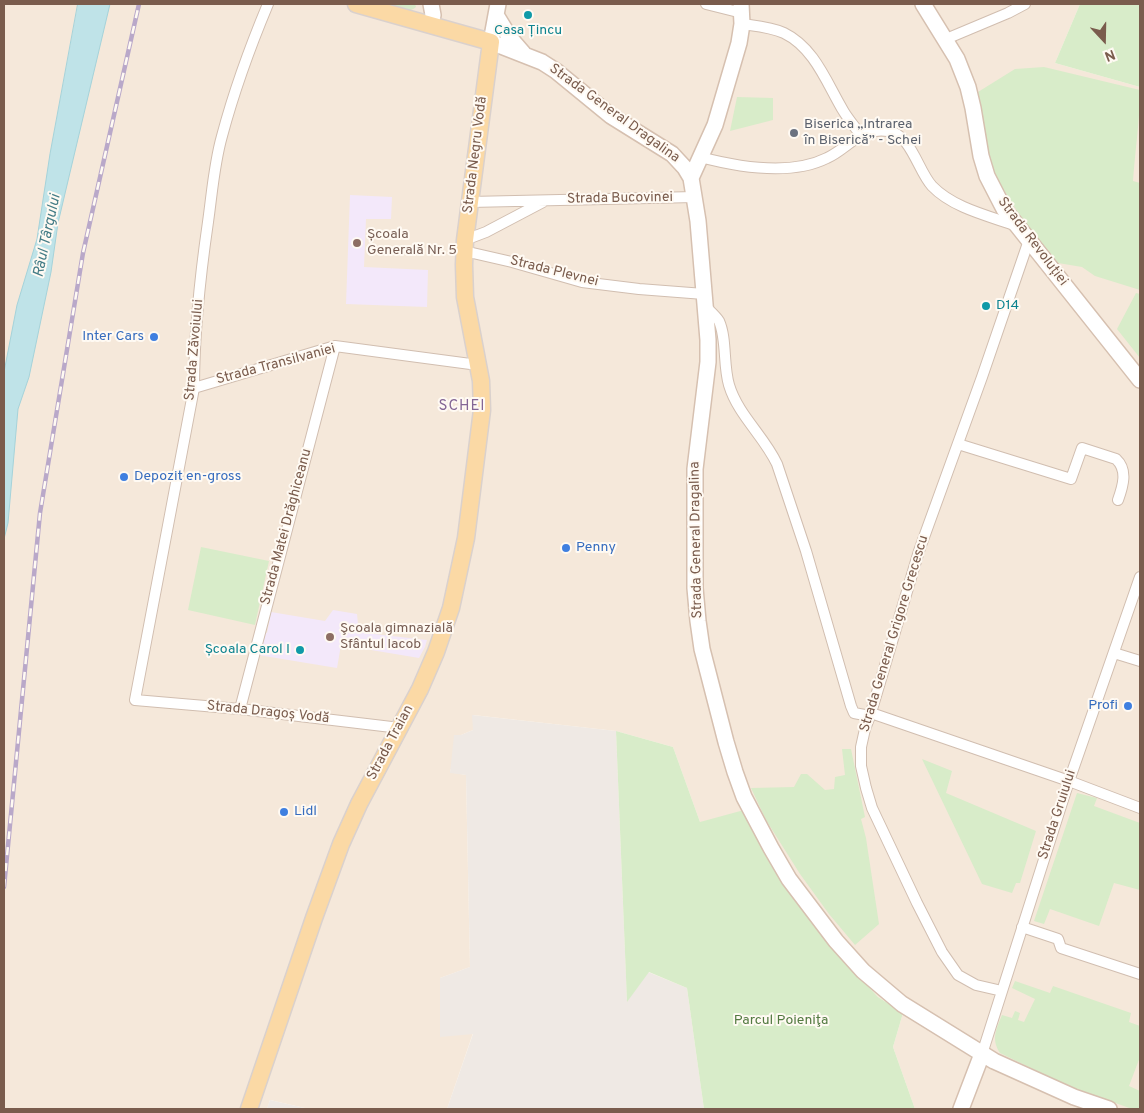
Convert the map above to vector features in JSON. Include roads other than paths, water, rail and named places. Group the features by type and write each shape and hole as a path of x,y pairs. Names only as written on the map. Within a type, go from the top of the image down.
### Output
{"main road":[{"path":"356,4 491,42"},
{"path":"431,4 433,16 431,25"},
{"name":"Strada Revoluției","path":"924,4 957,59 968,87 981,156 987,176 1004,209 1140,380"},
{"path":"497,9 510,38 526,55"},
{"name":"Strada Negru Vodă","path":"478,365 465,298 465,245 486,68 497,9"},
{"path":"691,178 715,124 739,42 742,13"},
{"path":"459,32 470,41 486,68 506,56 526,55"},
{"name":"Strada General Dragalina","path":"491,42 542,62 556,71 611,116 667,150 679,160 691,178 695,198 705,300 708,362 694,490 695,588 698,621 702,649 726,742 744,797 756,823 789,879 831,934 863,971 902,1004 982,1054 1019,1073 1074,1098 1109,1109"},
{"name":"Strada Traian","path":"250,1109 314,918 341,844 359,804 420,689 442,636 451,608 463,553 476,466 482,410 478,365"},
{"path":"961,1109 982,1054"}],"street":[{"name":"Strada Zăvoiului","path":"135,700 194,388 194,362 202,266 214,175 222,137 240,75 268,4"},
{"path":"706,4 742,13 798,42 811,55 845,113 860,134"},
{"path":"946,39 1008,14 1026,4"},
{"path":"700,157 762,168 800,166 828,158 860,134 889,131 903,138 932,185 948,198 965,208 1018,227"},
{"name":"Strada Bucovinei","path":"470,202 695,198"},
{"name":"Strada Bucovinei","path":"465,245 546,200"},
{"name":"Strada General Grigore Grecescu","path":"1002,991 976,985 958,975 942,952 872,808 861,766 861,747 920,550 1029,240"},
{"name":"Strada Plevnei","path":"465,245 512,262 582,282 705,300"},
{"path":"705,300 718,319 722,332 729,385 736,401 768,447 777,464 806,551 854,713 870,715 1140,808"},
{"name":"Strada Transilvaniei","path":"194,388 335,346 478,365"},
{"name":"Strada Matei Drăghiceanu","path":"240,709 335,346"},
{"path":"958,444 1071,479 1082,448 1116,459 1120,463 1125,481 1118,500"},
{"name":"Strada Gruiului","path":"982,1054 1069,782 1140,578"},
{"path":"1114,653 1140,661"},
{"name":"Strada Dragoș Vodă","path":"135,700 240,709 400,728"},
{"path":"1022,927 1058,939 1061,948 1140,974"}],"water":[{"name":"Râul Târgului","path":"78,4 110,4 58,223 51,272 29,377 18,409 8,523 4,539 4,372 17,305 37,239 50,154"}],"railway":[{"path":"4,887 40,513 83,253 139,4"}],"place":[{"name":"Casa Țincu","path":"528,15"},
{"name":"Biserica „Intrarea în Biserică” - Schei","path":"794,133"},
{"name":"Școala Generală Nr. 5","path":"357,243"},
{"name":"D14","path":"986,306"},
{"name":"Inter Cars","path":"154,337"},
{"name":"Depozit en-gross","path":"124,477"},
{"name":"Penny","path":"566,548"},
{"name":"Şcoala gimnazială Sfântul Iacob","path":"330,637"},
{"name":"Școala Carol I","path":"300,650"},
{"name":"Profi","path":"1128,706"},
{"name":"Lidl","path":"284,812"}],"district":[{"name":"SCHEI","path":"462,407"}],"park label":[{"name":"Parcul Poieniţa","path":"781,1021"}]}
